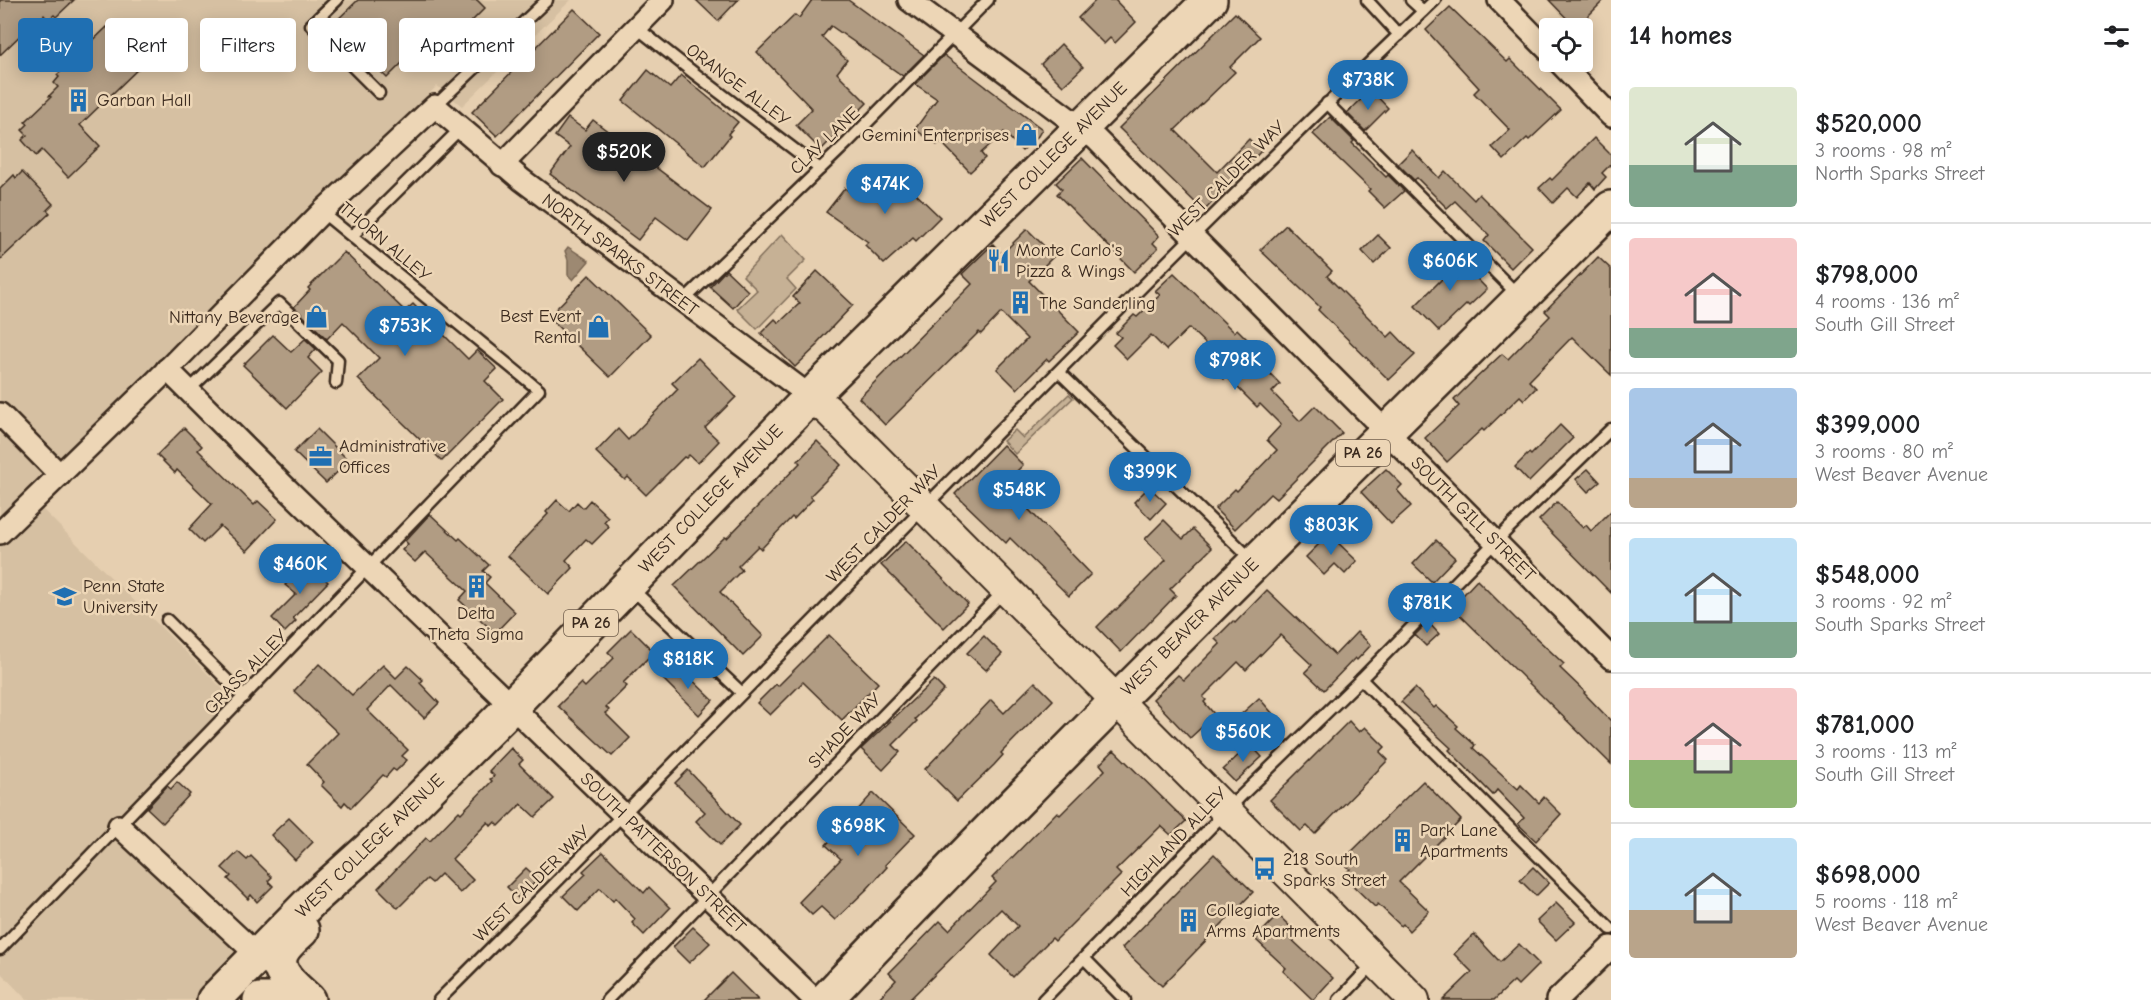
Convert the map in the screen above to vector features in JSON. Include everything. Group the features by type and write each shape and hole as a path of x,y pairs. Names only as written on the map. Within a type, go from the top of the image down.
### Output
{"main road":[{"name":"WEST COLLEGE AVENUE","path":"214,1000 312,900 370,848 512,706 811,397 1210,0"},
{"name":"WEST BEAVER AVENUE","path":"825,1000 1118,700 1611,208"},
{"path":"260,1000 289,993 280,969 281,953 321,909 370,848"}],"street":[{"path":"502,165 663,0"},
{"name":"SOUTH GILL STREET","path":"909,0 1096,139 1611,658"},
{"path":"1499,0 1539,41"},
{"path":"1568,72 1611,116"},
{"name":"NORTH SPARKS STREET","path":"435,106 502,165 811,397"},
{"path":"0,533 322,212 435,106"},
{"name":"SOUTH PATTERSON STREET","path":"167,369 815,1000"},
{"path":"811,397 829,411 1414,1000"},
{"path":"0,414 60,475"},
{"path":"119,826 258,957 289,993"},
{"path":"1557,1000 1611,947"}],"lane":[{"path":"337,0 310,25 379,93"},
{"path":"435,106 547,0"},
{"name":"CLAY LANE","path":"682,302 820,169 988,0"},
{"path":"1367,0 1399,35"},
{"path":"1411,0 1423,11"},
{"name":"WEST CALDER WAY","path":"439,1000 624,815 1192,236 1435,0"},
{"name":"ORANGE ALLEY","path":"636,27 820,169"},
{"path":"1328,103 1521,298"},
{"path":"352,237 460,129"},
{"name":"THORN ALLEY","path":"322,212 539,390"},
{"path":"188,391 279,303 338,360 336,383"},
{"path":"1059,372 1254,563"},
{"name":"GRASS ALLEY","path":"0,949 539,390"},
{"name":"HIGHLAND ALLEY","path":"1043,1000 1227,811 1611,429"},
{"path":"628,585 742,693"},
{"name":"SHADE WAY","path":"607,1000 1006,589"},
{"path":"167,620 244,697"},
{"path":"1360,679 1611,929"},
{"path":"1085,959 1125,1000"},
{"path":"1340,1000 1376,961"}],"shaded area":[{"name":"Penn State University","path":"0,0 571,0 535,35 535,18 399,18 399,72 497,72 462,106 437,86 27,494 233,699 107,827 240,957 207,1000 27,1000 0,972"},
{"path":"782,234 806,260 787,279 796,289 757,329 737,309 757,290 743,276"},
{"path":"568,247 589,261 573,280 568,275 568,260 565,251"},
{"path":"1069,394 1073,398 1015,454 1003,441 1015,430 1023,438"}],"building":[{"path":"0,0 74,0 56,17 54,15 46,18 44,15 41,18 18,18 18,38 0,55"},
{"path":"358,0 477,0 485,8 475,18 399,18 399,66 387,78 381,72 387,72 387,18 339,18"},
{"path":"696,0 738,0 718,21"},
{"path":"812,0 848,0 924,55 903,76 831,26 822,37 847,60 837,73 867,103 821,150 796,125 812,109 757,52 795,15 799,18"},
{"path":"1096,0 1115,0 1136,22 1115,43 1110,38 1104,44 1078,18"},
{"path":"1549,0 1604,0 1586,18 1566,18"},
{"path":"1450,7 1507,62 1510,59 1561,110 1504,160 1492,147 1510,130 1474,93 1479,88 1426,30"},
{"path":"574,9 599,33 497,136 472,112 512,72 535,72 535,48"},
{"path":"1235,13 1260,37 1230,67 1235,72 1175,130 1217,172 1249,139 1261,151 1204,211 1119,128"},
{"name":"Garban Hall","path":"105,29 105,72 135,72 80,125 100,146 68,177 42,150 36,156 22,140 27,135 22,130 28,124 25,122 58,87 54,83 60,72 93,72 93,40"},
{"path":"1061,44 1083,67 1063,86 1041,64"},
{"path":"944,55 1042,129 1038,136 1022,151 1004,132 981,153 985,158 970,172 940,141 937,145 915,129 937,99 915,84"},
{"path":"648,70 670,88 681,75 738,122 728,134 730,136 705,167 623,101"},
{"path":"1371,90 1388,108 1365,131 1347,113"},
{"path":"1330,117 1386,177 1388,175 1404,191 1385,208 1368,191 1370,189 1313,134"},
{"path":"568,118 585,130 593,120 712,210 688,241 656,217 638,240 550,174 570,147 555,136"},
{"path":"1594,138 1611,155 1611,164 1602,173 1606,177 1595,189 1590,183 1577,197 1568,188 1553,203 1539,188 1550,178 1552,180"},
{"path":"1412,150 1439,178 1445,171 1474,200 1479,194 1532,247 1511,268 1484,241 1489,235 1455,201 1447,208 1417,178 1414,180 1398,164"},
{"path":"1082,158 1159,236 1153,243 1158,248 1134,272 1057,194 1062,189 1056,183"},
{"path":"888,167 940,217 916,241 913,238 884,264 865,245 868,242 826,212 845,188 858,198"},
{"path":"22,172 53,204 47,210 50,213 0,260 0,189 14,175 16,178"},
{"path":"1286,225 1332,271 1327,276 1388,337 1393,332 1415,355 1389,380 1318,310 1320,307 1260,250"},
{"path":"1027,229 1054,256 1029,281 1079,332 1017,389 997,369 1027,339 1001,313 885,425 859,398 972,284 962,274 993,244 1002,254"},
{"path":"1378,235 1391,248 1374,264 1362,251"},
{"path":"344,252 405,311 413,304 468,359 477,350 497,369 485,381 503,399 442,461 358,379 379,358 343,322 327,339 294,307 310,290 308,288"},
{"path":"1451,252 1487,289 1469,306 1467,304 1439,331 1415,306 1442,279 1433,269"},
{"path":"1598,257 1611,269 1611,375 1572,337 1529,381 1536,388 1524,400 1520,396 1484,431 1482,429 1447,462 1425,438 1459,406 1454,400 1473,381 1502,354 1508,359 1550,316 1545,311"},
{"path":"726,270 748,291 733,308 710,287"},
{"path":"817,271 853,305 795,367 761,333 775,319 779,323 800,303 793,297"},
{"path":"1174,273 1234,332 1237,329 1255,347 1250,353 1280,384 1272,392 1300,421 1315,406 1342,433 1276,499 1270,494 1235,529 1215,509 1235,489 1237,491 1277,450 1267,440 1281,425 1260,404 1257,407 1226,376 1224,379 1206,360 1214,352 1189,328 1166,350 1151,335 1127,359 1113,345 1121,337 1116,333 1134,315 1137,317 1160,295 1155,291"},
{"name":"Best Event Rental","path":"589,275 651,335 610,377 548,317"},
{"path":"273,335 291,352 305,339 316,349 308,358 322,372 287,408 243,365"},
{"path":"698,358 736,397 705,428 719,441 698,463 689,455 684,457 646,495 628,477 625,480 596,452 618,429 628,440 678,389 672,383"},
{"path":"1560,425 1573,438 1529,482 1515,467 1529,453 1531,455"},
{"path":"184,428 202,446 198,450 254,505 258,501 277,519 247,551 220,526 203,543 189,529 212,504 177,470 175,473 157,455"},
{"name":"Administrative Offices","path":"317,429 349,461 326,483 294,452"},
{"path":"817,441 841,465 810,496 813,499 794,519 792,517 761,549 758,546 738,566 742,570 720,592 763,636 743,656 674,586 725,537 727,538 800,463 798,461"},
{"path":"1003,445 1023,465 1004,484 1091,574 1069,596 1010,538 1006,543 955,494"},
{"path":"1386,469 1402,485 1397,490 1411,506 1391,524 1361,492"},
{"path":"1588,469 1600,482 1588,492 1576,479"},
{"path":"1149,487 1166,503 1151,519 1134,502"},
{"path":"557,500 569,511 577,502 583,508 590,500 608,517 604,522 609,527 592,544 586,539 566,560 573,568 548,594 508,556 548,514 546,512"},
{"path":"1557,502 1583,528 1586,525 1591,531 1611,511 1611,593 1539,520"},
{"name":"Delta Theta Sigma","path":"430,514 489,565 483,571 490,577 485,583 515,612 495,633 459,600 467,591 425,552 415,562 402,550 408,544 405,541"},
{"path":"1164,520 1183,539 1193,529 1212,548 1170,589 1176,595 1121,652 1097,627 1166,560 1145,539"},
{"path":"1329,534 1357,561 1345,574 1335,564 1324,575 1306,557"},
{"path":"1436,540 1455,558 1432,582 1413,564"},
{"path":"906,541 968,604 944,628 881,565"},
{"path":"307,562 328,582 293,618 296,621 285,632 272,618 296,594 285,585"},
{"path":"1477,580 1564,664 1560,668 1611,721 1611,764 1452,607"},
{"path":"1267,590 1335,655 1357,632 1371,645 1324,690 1305,672 1312,665 1280,635 1246,670 1238,662 1203,697 1206,700 1204,702 1215,715 1190,738 1153,699 1178,675 1184,680 1220,644 1215,639 1233,621 1235,623"},
{"path":"1428,622 1439,634 1426,646 1415,635"},
{"path":"631,629 654,652 623,683 627,686 606,707 609,710 605,713 630,738 612,756 558,706 581,683 585,687 614,658 608,652"},
{"path":"829,635 878,683 842,720 803,682 770,715 757,703 776,684 778,686"},
{"path":"984,636 1002,654 986,670 967,653"},
{"path":"319,664 352,695 383,665 396,678 408,666 423,680 420,683 439,703 424,718 391,685 367,710 408,750 402,756 407,760 396,771 393,769 386,777 383,775 351,808 345,802 342,806 321,785 324,782 307,764 338,733 294,691"},
{"path":"677,665 713,700 699,715 663,679"},
{"path":"934,680 944,690 893,745 900,752 883,770 861,749"},
{"path":"1035,682 1053,700 1001,753 1003,755 994,765 957,801 925,769 991,700 1004,713"},
{"path":"1415,688 1434,708 1436,706 1458,726 1456,728 1475,745 1473,748 1518,789 1521,785 1539,803 1544,797 1561,814 1536,841 1518,824 1524,818 1497,790 1493,795 1449,750 1451,748 1401,702"},
{"path":"1259,698 1273,714 1250,734 1237,718"},
{"path":"1349,721 1359,732 1365,727 1385,747 1380,752 1388,760 1315,834 1307,826 1301,831 1270,800"},
{"path":"1250,744 1262,757 1235,782 1223,770"},
{"path":"511,748 523,760 519,764 554,799 535,817 521,804 499,826 495,822 491,826 488,822 452,859 473,880 460,893 441,874 432,883 427,879 398,908 378,888 426,838 430,841 492,781 490,779 494,776 489,771"},
{"path":"1114,750 1186,821 1171,835 1161,826 1116,870 1121,875 1055,941 1052,938 1013,977 991,955 1018,926 1001,909 909,1000 877,1000 896,980 889,973 940,921 949,930 996,882 992,878 1057,812 1060,815 1105,770 1100,764"},
{"path":"688,770 740,825 720,845 696,821 705,812 675,783"},
{"name":"Park Lane Apartments","path":"1423,781 1461,820 1399,882 1429,911 1409,931 1378,904 1375,907 1343,876 1350,869 1342,861"},
{"path":"177,782 190,794 163,823 147,808 167,786 171,789"},
{"path":"873,793 915,834 885,865 887,867 867,889 835,920 821,907 812,915 799,902 841,859 826,845"},
{"path":"289,818 313,842 295,860 271,835"},
{"path":"238,852 247,860 251,856 272,877 268,881 273,886 257,902 251,895 248,899 228,879 231,876 222,868"},
{"path":"603,852 644,893 649,887 670,908 644,935 632,923 635,919 615,898 613,901 600,888 578,911 563,896 586,874 583,871"},
{"name":"Collegiate Arms Apartments","path":"1214,854 1253,892 1162,986 1122,948"},
{"path":"1533,867 1549,883 1536,896 1520,880"},
{"path":"526,868 538,879 519,899 507,887"},
{"path":"1556,903 1575,922 1556,940 1537,921"},
{"path":"1278,915 1296,932 1290,938 1333,978 1313,1000 1283,971 1286,968 1255,939"},
{"path":"693,927 710,943 689,963 673,947"},
{"path":"1474,934 1500,962 1519,944 1539,964 1518,985 1514,981 1494,1000 1443,1000 1472,972 1454,954"},
{"path":"731,973 758,1000 704,1000"}],"place":[{"name":"Garban Hall","path":"79,100"},
{"name":"Gemini Enterprises","path":"1027,135"},
{"name":"Monte Carlo's Pizza & Wings","path":"998,260"},
{"name":"The Sanderling","path":"1021,303"},
{"name":"Nittany Beverage","path":"317,317"},
{"name":"Best Event Rental","path":"599,326"},
{"name":"Administrative Offices","path":"321,456"},
{"name":"Delta Theta Sigma","path":"476,587"},
{"name":"Penn State University","path":"65,596"},
{"name":"Park Lane Apartments","path":"1402,840"},
{"name":"218 South Sparks Street","path":"1265,869"},
{"name":"Collegiate Arms Apartments","path":"1188,920"}]}
